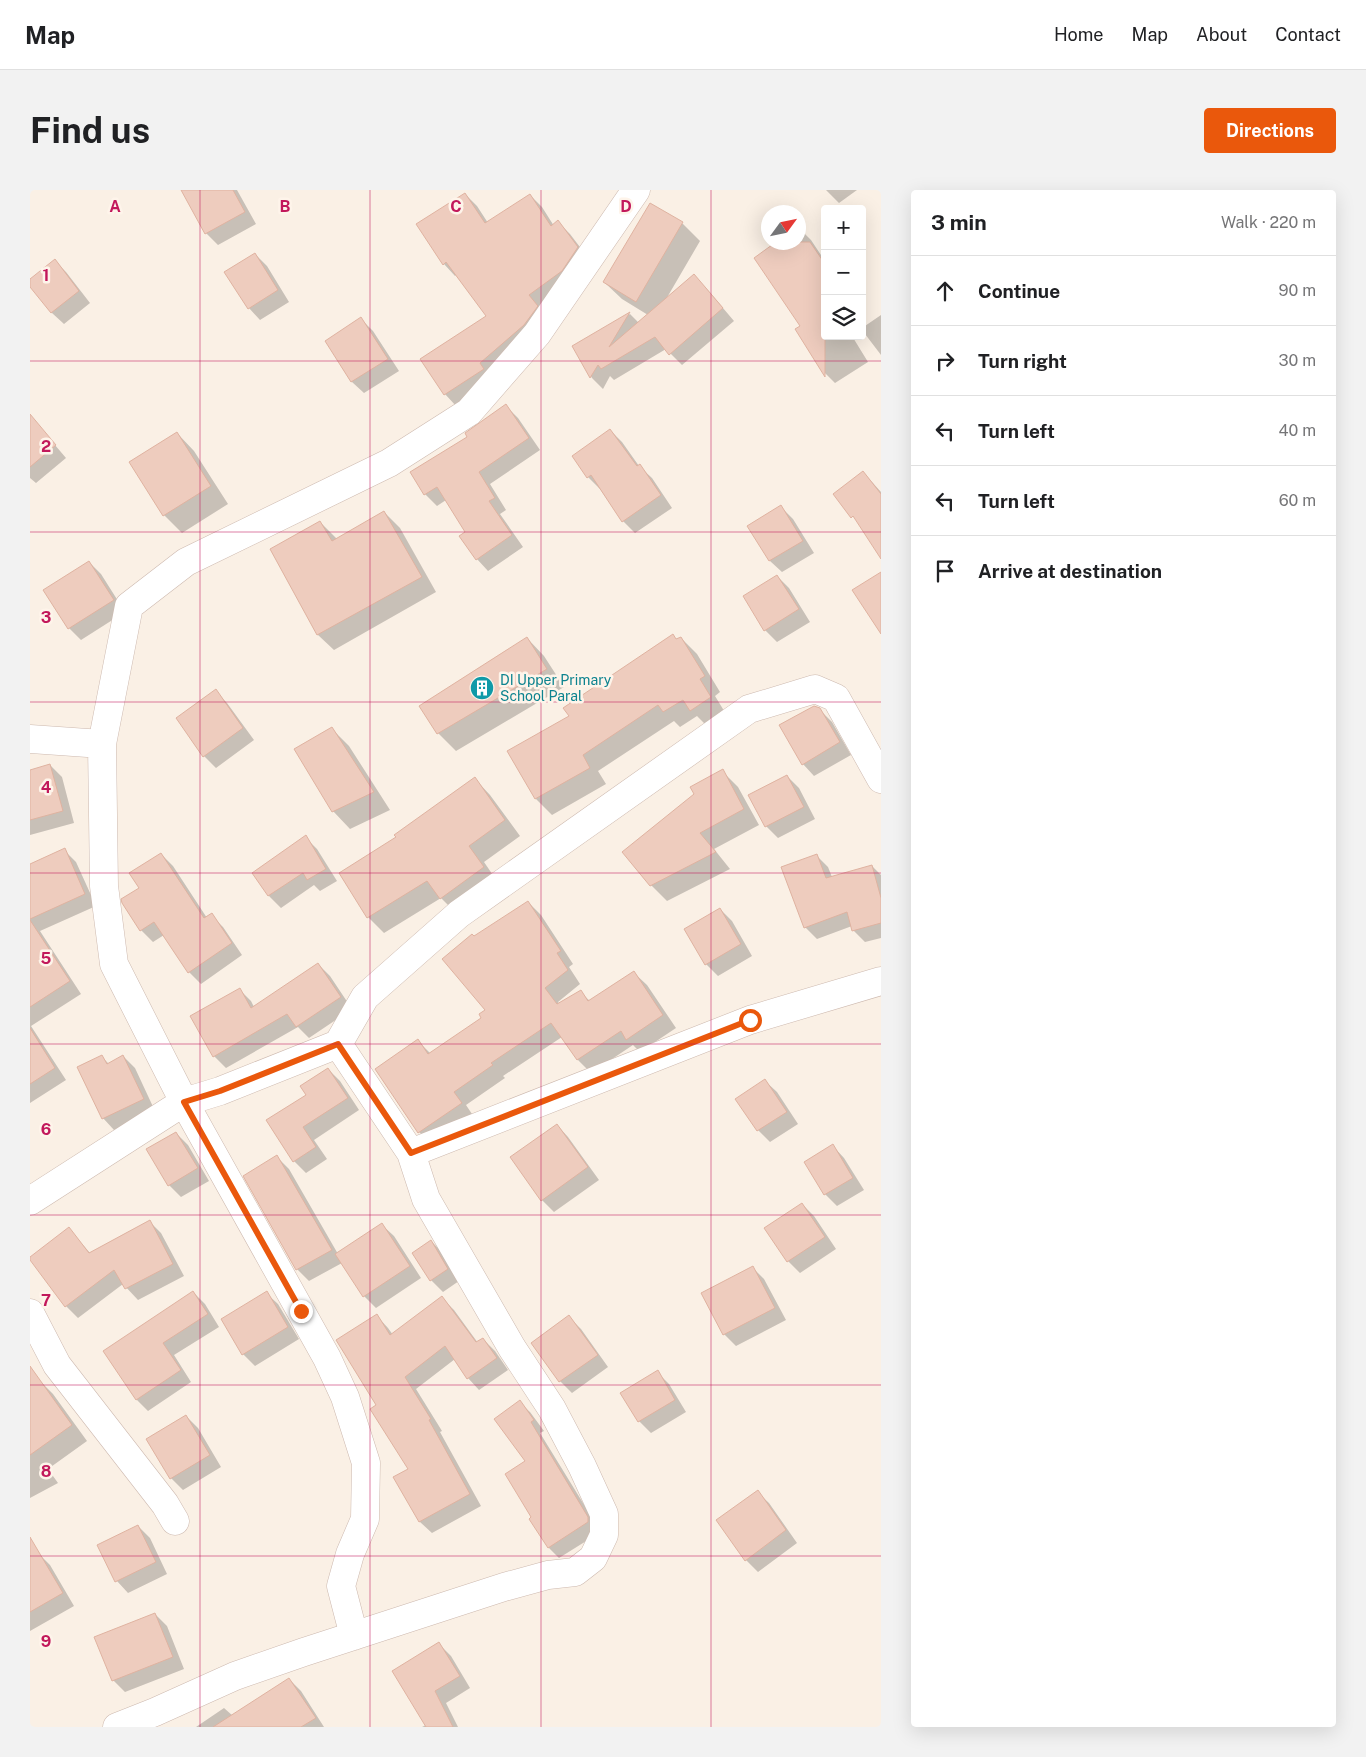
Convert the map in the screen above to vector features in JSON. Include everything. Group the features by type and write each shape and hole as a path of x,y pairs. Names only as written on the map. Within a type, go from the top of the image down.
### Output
{"street":[{"path":"354,1636 341,1586 350,1554 364,1519 366,1463 346,1396 327,1358 184,1102 114,964 104,886 102,744 129,606 186,562 389,463 469,412 537,334 636,190"},
{"path":"30,1201 184,1102 220,1091 338,1044 365,997 459,914 750,709 815,689 836,698 881,779"},
{"path":"30,739 102,744"},
{"path":"411,1153 750,1020 881,980"},
{"path":"117,1727 157,1720 235,1676 504,1586 548,1574 575,1572 593,1558 604,1535 604,1514 582,1466 552,1409 512,1348 426,1199 411,1153 338,1044"},
{"path":"30,1313 57,1365 165,1504 175,1521"}],"building":[{"path":"181,190 233,190 245,212 205,234"},
{"path":"465,193 485,223 530,194 551,226 558,220 578,247 562,271 529,295 538,306 524,325 480,363 484,369 444,395 420,359 486,316 446,262 443,265 416,224"},
{"path":"650,203 683,222 636,302 603,282"},
{"path":"806,242 810,242 821,258 821,340 825,340 825,377 795,329 800,326 754,258 765,250 806,250"},
{"path":"255,253 278,290 248,309 224,272"},
{"path":"55,259 79,291 51,313 30,287 30,279"},
{"path":"694,274 723,308 669,355 655,337 601,369 598,365 590,378 572,346 630,312 609,347"},
{"path":"361,317 388,359 351,382 325,341"},
{"path":"506,404 529,438 479,472 495,498 489,501 512,535 476,560 459,536 465,532 437,487 424,495 410,472 467,437 465,433"},
{"path":"30,414 56,445 30,467"},
{"path":"610,429 637,466 640,464 661,495 622,522 591,475 587,478 572,456"},
{"path":"177,432 211,486 163,516 129,462"},
{"path":"863,471 881,494 881,559 853,516 851,518 833,494"},
{"path":"781,505 803,541 769,561 747,526"},
{"path":"384,511 422,577 317,635 270,549 320,521 332,541"},
{"path":"89,561 114,600 68,629 43,590"},
{"path":"881,572 881,634 852,590"},
{"path":"777,575 799,609 764,631 743,596"},
{"path":"673,634 676,639 681,637 705,676 700,679 711,697 690,711 683,700 663,712 658,705 583,755 590,768 535,799 507,751 569,716 563,708"},
{"name":"DI Upper Primary School Paral","path":"527,637 547,669 437,734 419,706"},
{"path":"216,689 243,728 203,757 176,718"},
{"path":"814,706 820,708 840,742 802,765 779,725"},
{"path":"332,727 374,792 332,812 294,749"},
{"path":"50,764 63,811 30,820 30,770"},
{"path":"723,769 744,809 700,833 716,852 650,886 622,852 694,794 690,787"},
{"path":"787,775 804,807 765,827 748,795"},
{"path":"475,777 505,820 469,846 484,867 440,899 427,881 367,918 339,873 396,837 394,835"},
{"path":"306,835 326,869 307,880 303,873 268,896 252,873"},
{"path":"65,848 85,894 30,919 30,864"},
{"path":"161,853 204,918 212,913 232,943 188,973 154,922 140,931 121,899 139,888 129,873"},
{"path":"817,854 826,878 872,865 881,898 881,923 852,931 847,912 804,928 781,867"},
{"path":"528,901 561,951 557,953 568,970 545,988 557,1004 581,990 588,1001 634,971 663,1015 626,1040 621,1031 577,1060 551,1023 491,1063 493,1065 454,1092 462,1103 418,1133 375,1069 418,1039 428,1054 481,1018 479,1014 485,1010 442,959 472,934 474,936"},
{"path":"720,908 741,944 705,965 684,929"},
{"path":"30,920 70,981 30,1007"},
{"path":"318,963 341,997 296,1027 287,1014 213,1057 190,1016 240,988 251,1008"},
{"path":"30,1028 55,1068 30,1084"},
{"path":"102,1055 107,1064 123,1055 144,1099 102,1119 77,1067"},
{"path":"328,1068 348,1098 303,1127 316,1147 293,1162 266,1120 306,1095 300,1086"},
{"path":"765,1079 787,1112 757,1131 735,1099"},
{"path":"557,1124 588,1167 541,1201 510,1157"},
{"path":"176,1132 198,1168 168,1186 146,1149"},
{"path":"833,1144 853,1178 824,1195 804,1162"},
{"path":"277,1155 332,1250 296,1270 243,1176"},
{"path":"802,1203 825,1237 787,1262 764,1228"},
{"path":"150,1220 173,1264 125,1289 114,1270 65,1307 30,1260 30,1257 69,1227 89,1253"},
{"path":"382,1223 410,1266 363,1297 335,1254"},
{"path":"431,1240 448,1269 430,1281 412,1253"},
{"path":"753,1266 775,1308 723,1335 701,1293"},
{"path":"193,1291 208,1314 163,1343 181,1370 136,1400 103,1351"},
{"path":"267,1291 288,1327 242,1355 221,1319"},
{"path":"442,1296 476,1342 483,1338 497,1358 467,1379 445,1346 405,1377 431,1419 429,1420 470,1494 419,1522 393,1477 408,1469 370,1409 376,1405 336,1340 377,1314 390,1335"},
{"path":"569,1315 598,1355 559,1382 531,1343"},
{"path":"30,1366 72,1425 30,1455"},
{"path":"658,1370 675,1400 638,1422 620,1393"},
{"path":"520,1400 534,1420 531,1422 588,1517 588,1522 548,1548 529,1519 531,1517 505,1474 525,1461 494,1419"},
{"path":"186,1415 210,1455 170,1479 146,1439"},
{"path":"758,1490 786,1530 745,1561 716,1520"},
{"path":"138,1525 156,1562 115,1582 97,1545"},
{"path":"30,1537 63,1593 30,1612"},
{"path":"155,1613 173,1657 112,1681 94,1637"},
{"path":"439,1642 460,1676 435,1691 453,1727 426,1727 392,1671"},
{"path":"289,1678 316,1718 301,1727 213,1727"}],"place":[{"name":"DI Upper Primary School Paral","path":"482,688"}],"route":[{"path":"301,1311 184,1102 220,1091 338,1044 411,1153 750,1020"}]}
